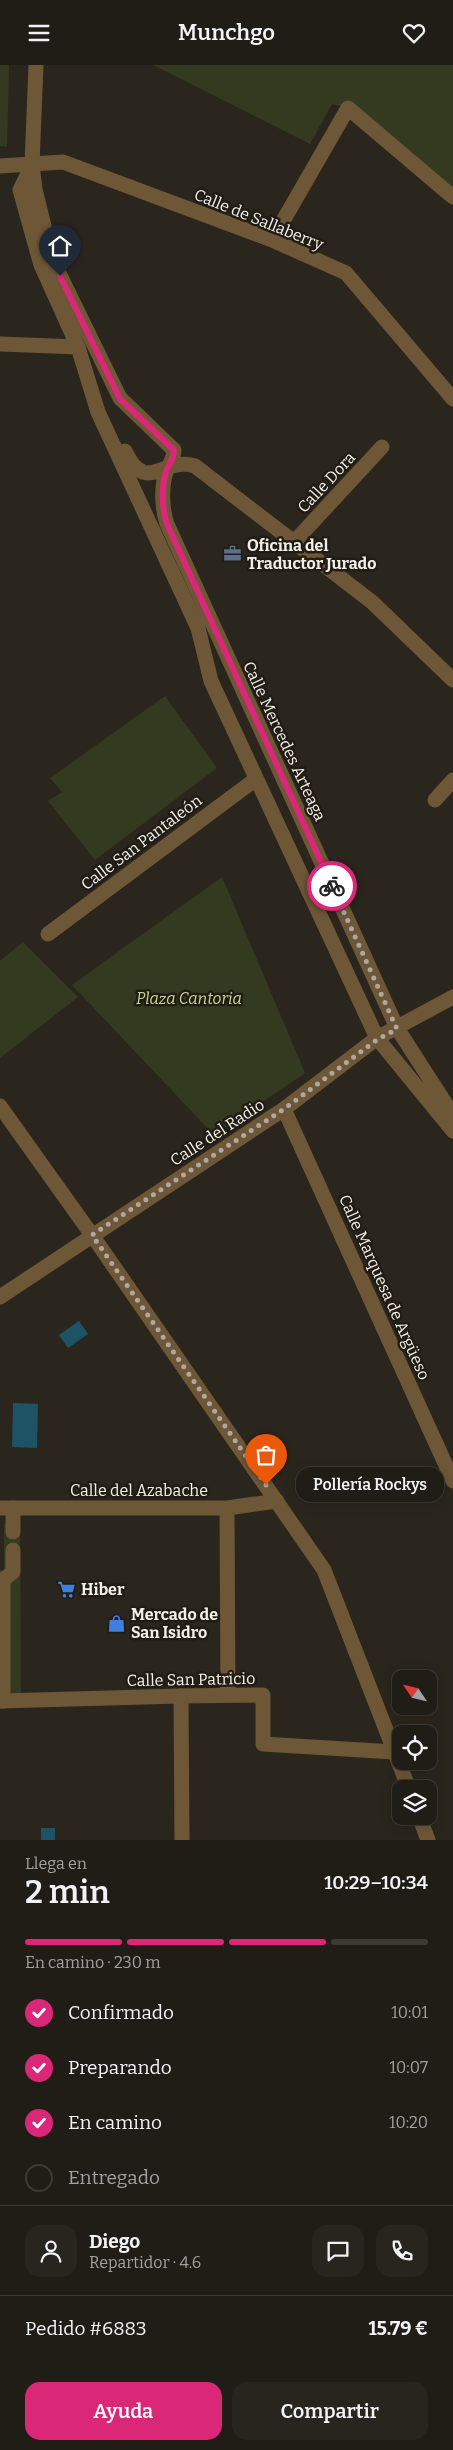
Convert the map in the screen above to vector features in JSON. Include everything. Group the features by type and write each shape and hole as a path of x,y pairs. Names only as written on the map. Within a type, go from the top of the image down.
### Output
{"street":[{"path":"36,65 32,165 20,190 41,265 78,347 98,412 198,628 211,681 378,1039 453,1131"},
{"path":"272,241 348,108 453,197"},
{"name":"Calle de Sallaberry","path":"0,166 63,162 272,241 346,273 453,399"},
{"name":"Calle Mercedes Arteaga","path":"32,165 35,189 52,259 120,399 171,446 174,455 166,475 163,506 167,524 397,1029 453,1115"},
{"path":"0,344 78,347"},
{"path":"98,412 112,423 132,465 138,471 149,473 179,464 195,466 372,602 453,680"},
{"name":"Calle Dora","path":"295,541 382,447"},
{"name":"Calle San Pantaleón","path":"48,934 256,779"},
{"path":"435,800 453,780"},
{"name":"Calle del Radio","path":"0,1297 284,1109 378,1039 453,997"},
{"path":"0,1106 92,1235 324,1570 392,1747"},
{"name":"Calle Marquesa de Argüeso","path":"284,1109 453,1481"},
{"name":"Calle del Azabache","path":"6,1508 227,1508 277,1501"},
{"path":"6,1508 12,1532"},
{"path":"227,1508 228,1695"},
{"path":"2,1701 3,1580 13,1572 12,1550"},
{"name":"Calle San Patricio","path":"2,1701 263,1695 263,1744 392,1752"},
{"path":"181,1696 182,1840"},
{"path":"422,1825 428,1840"}],"green space":[{"path":"0,65 9,65 7,147 0,146"},
{"path":"153,65 453,65 453,197 347,108 332,104 310,144"},
{"path":"165,696 217,768 95,860 48,801 62,792 50,778"},
{"name":"Plaza Cantoria","path":"222,877 305,1073 214,1135 72,985"},
{"path":"23,942 78,997 0,1058 0,961"},
{"path":"20,1522 21,1701 0,1701 0,1570 4,1570 4,1524"}],"water":[{"path":"79,1321 88,1334 68,1348 59,1335"},
{"path":"13,1403 38,1404 37,1448 12,1447"},
{"path":"41,1828 55,1828 55,1840 41,1840"}],"way so far":[{"path":"266,1485 92,1235 284,1109 378,1039 397,1029 332,886"}],"place":[{"name":"Oficina del Traductor Jurado","path":"233,554"},
{"name":"Pollería Rockys","path":"266,1485"},
{"name":"Hiber","path":"67,1589"},
{"name":"Mercado de San Isidro","path":"117,1623"}],"route":[{"path":"60,276 120,399 174,450 173,460 166,475 163,506 167,524 332,886"}]}
